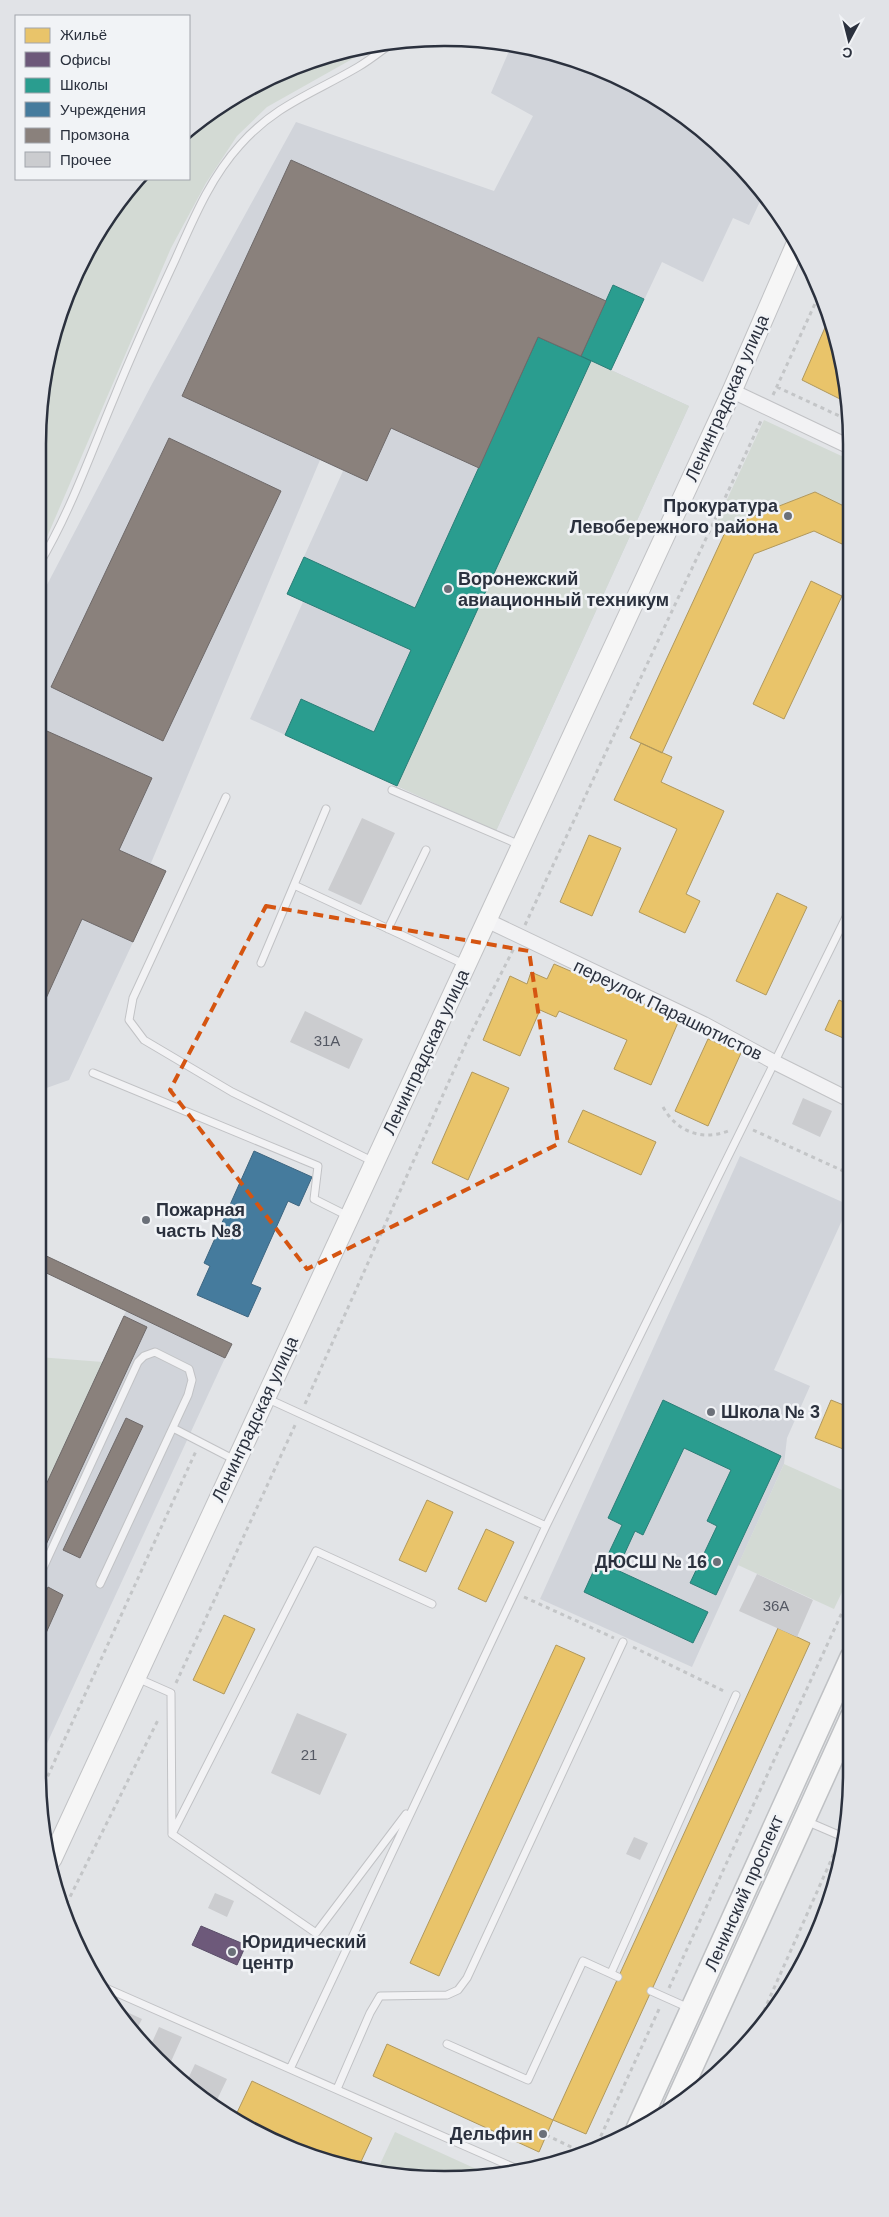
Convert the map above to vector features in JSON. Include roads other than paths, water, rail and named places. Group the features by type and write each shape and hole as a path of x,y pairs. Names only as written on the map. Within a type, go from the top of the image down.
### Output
{"main road":[{"name":"Ленинградская улица","path":"55,1853 732,392 793,252"},
{"name":"Ленинский проспект","path":"642,2118 843,1675"},
{"name":"Ленинский проспект","path":"680,2093 843,1735"}],"street":[{"path":"732,392 843,444"},
{"name":"переулок Парашютистов","path":"486,920 704,1024 776,1064 843,1097"}],"lane":[{"path":"46,552 73,500 149,316 196,214 224,164 240,145 269,117 287,104 360,66 379,52"},
{"path":"392,790 521,846"},
{"path":"226,797 133,998 129,1020 144,1040 232,1092 374,1163"},
{"path":"261,964 326,809"},
{"path":"388,929 426,850"},
{"path":"294,885 466,965"},
{"path":"290,2069 546,1526 776,1064 843,924"},
{"path":"93,1073 318,1166 314,1198 349,1217"},
{"path":"46,1562 138,1362 144,1356 155,1352 189,1369 192,1380 188,1395 100,1584"},
{"path":"265,1398 546,1526"},
{"path":"173,1428 236,1461"},
{"path":"172,1834 316,1551 432,1604"},
{"path":"336,2089 370,2013 380,1996 447,1995 458,1990 467,1978 623,1642"},
{"path":"136,1678 171,1694 172,1834"},
{"path":"611,1973 736,1695"},
{"path":"172,1834 316,1934 416,1802"},
{"path":"805,1820 837,1834"},
{"path":"447,2044 528,2080 583,1961 618,1977"},
{"path":"111,1990 508,2165"},
{"path":"651,1991 692,2009"}],"place":[{"name":"Прокуратура Левобережного района","path":"788,516"},
{"name":"Воронежский авиационный техникум","path":"448,589"},
{"name":"Пожарная часть №8","path":"146,1220"},
{"name":"Школа № 3","path":"711,1412"},
{"name":"ДЮСШ № 16","path":"717,1562"},
{"name":"Юридический центр","path":"232,1952"},
{"name":"Дельфин","path":"543,2134"}]}
